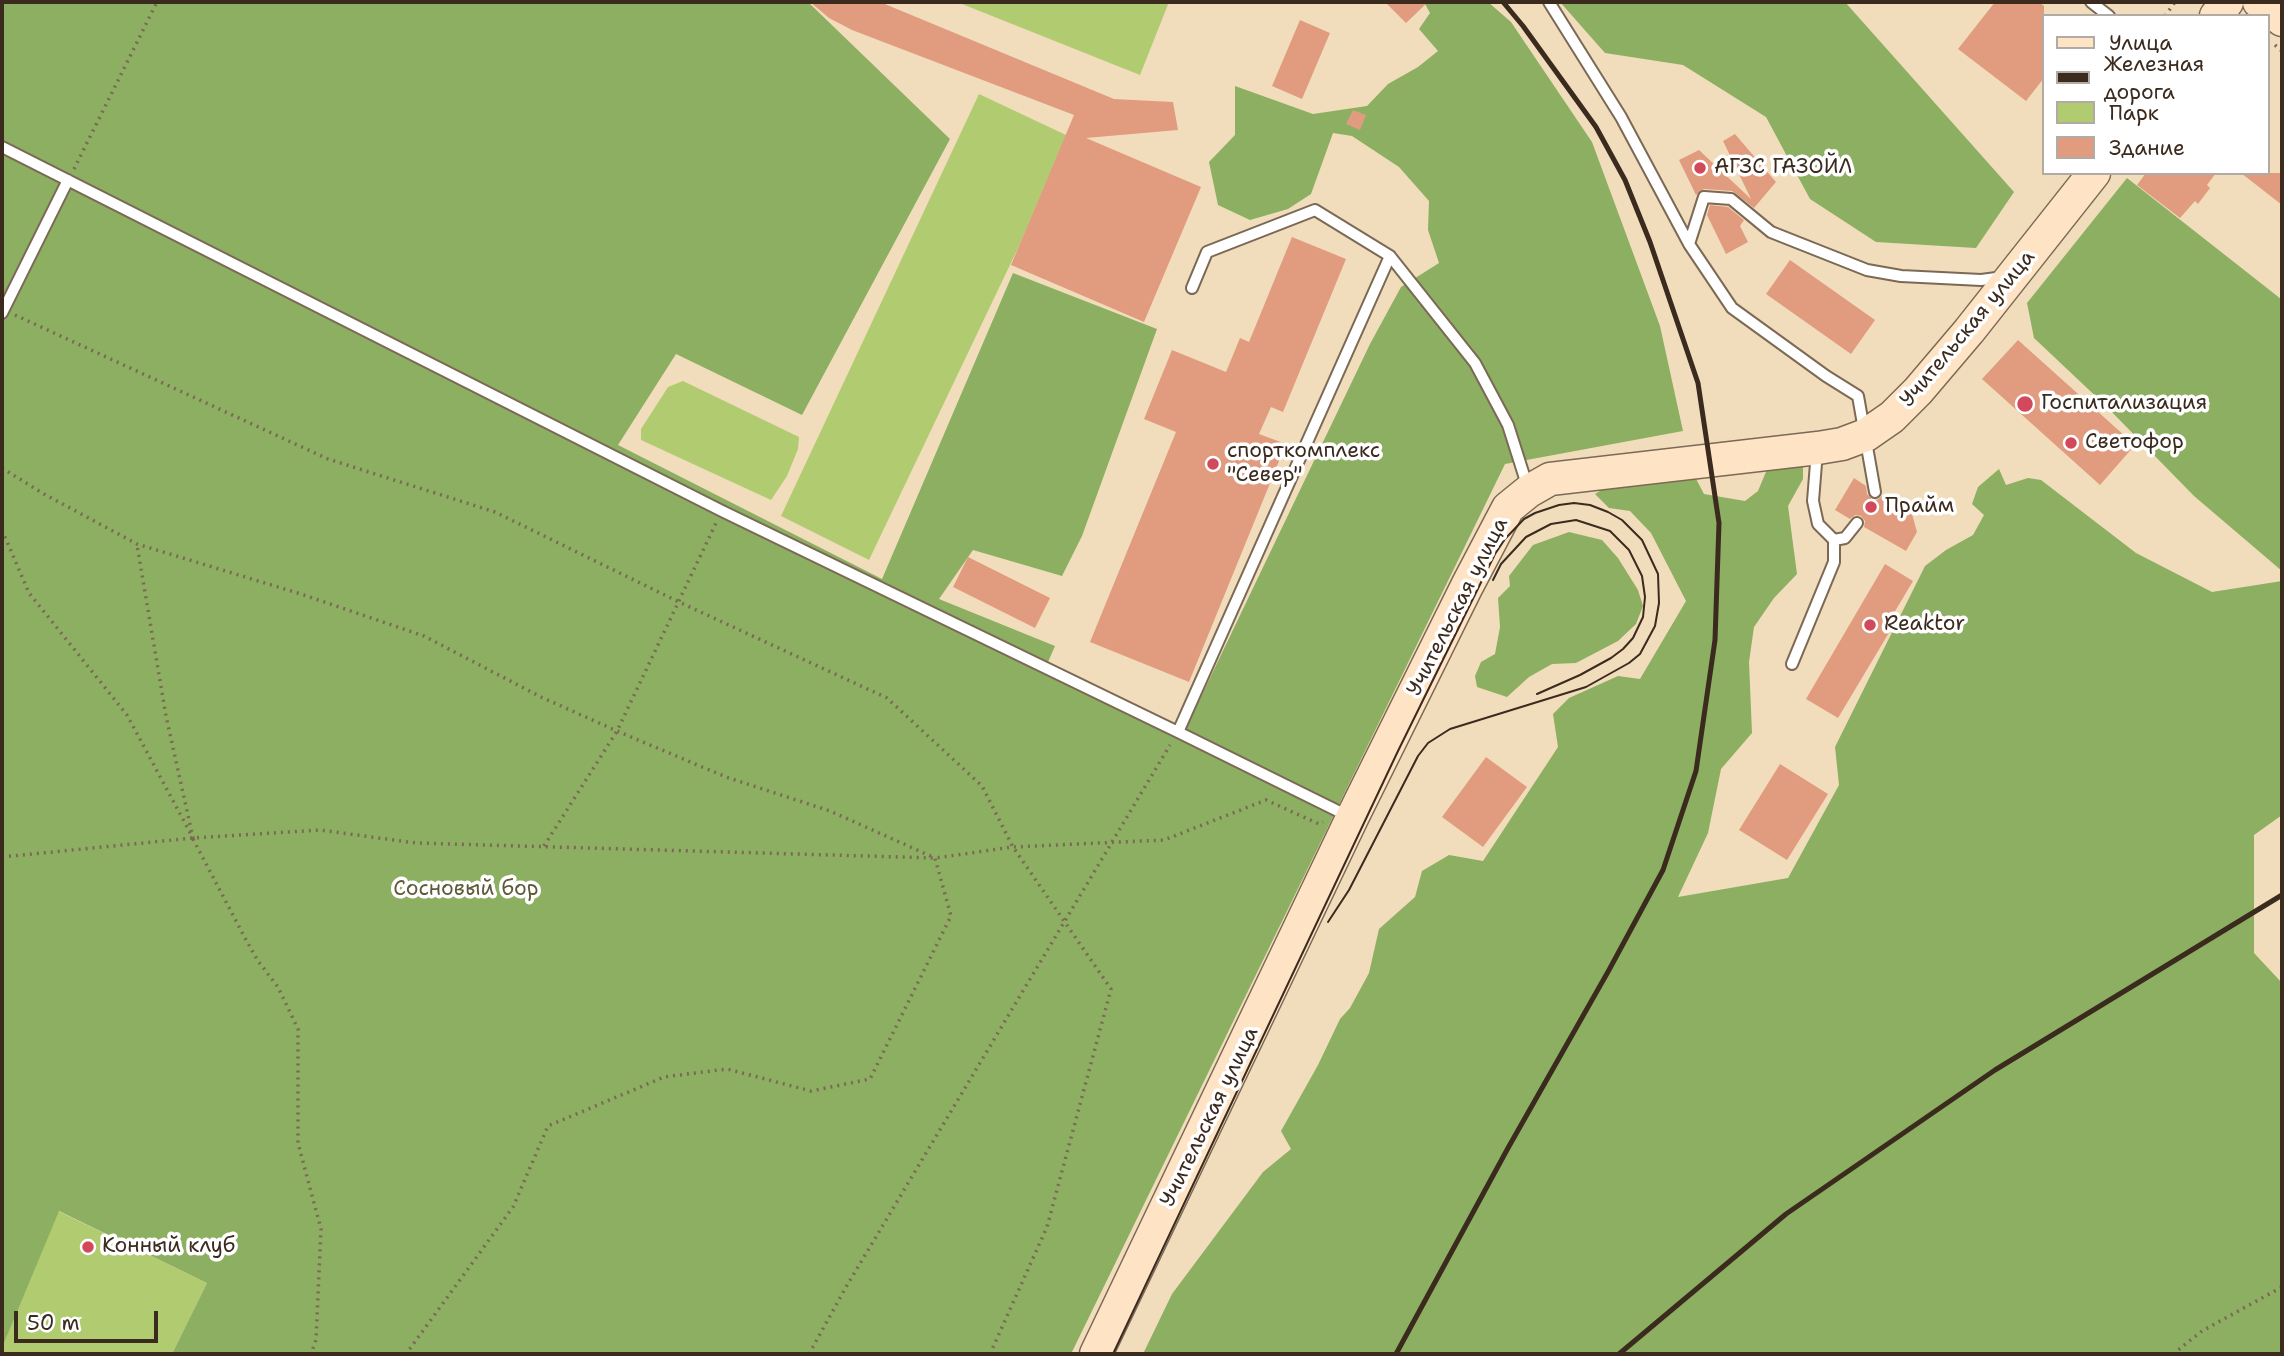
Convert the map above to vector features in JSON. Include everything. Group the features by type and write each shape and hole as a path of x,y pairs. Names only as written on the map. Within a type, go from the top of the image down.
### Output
{"main road":[{"path":"2259,2 2282,20"},
{"name":"Учительская улица","path":"1096,1354 1346,815 1508,508 1550,479 1818,449 1866,435 1892,417 1918,391 2092,175"}],"lane":[{"path":"1549,2 1621,117 1689,244 1732,308 1858,396 1875,492"},
{"path":"2091,2 2106,14"},
{"path":"2,147 722,512 1346,815"},
{"path":"3,311 68,180"},
{"path":"1689,244 1704,197 1731,199 1771,232 1867,270 1901,276 1981,280 2014,275"},
{"path":"1192,288 1206,251 1315,210 1390,256 1475,363 1508,425 1529,491"},
{"path":"1178,732 1390,256"},
{"path":"1792,664 1834,562 1834,540 1818,524 1813,501 1818,449"},
{"path":"1834,540 1845,538 1857,523"}],"path":[{"path":"68,180 158,2"},
{"path":"3,311 328,459 495,512 887,698 982,786 1013,847 1111,989 1047,1227 990,1354"},
{"path":"2,468 137,544 301,594 424,636 541,697 617,731 726,777 830,811 935,858"},
{"path":"544,847 617,731 722,512"},
{"path":"2,530 29,593 127,715 245,938 278,987 298,1029 298,1143 321,1229 316,1340 311,1354"},
{"path":"137,544 166,716 193,838"},
{"path":"809,1354 846,1287 1178,732"},
{"path":"2,857 193,838 320,830 416,843 935,858 1013,847 1164,840 1266,800 1319,824 1346,815"},
{"path":"407,1354 513,1207 548,1126 664,1077 727,1069 811,1091 870,1079 951,916 935,858"},
{"path":"2173,1354 2202,1331 2282,1287"}],"green space":[{"name":"Сосновый бор","path":"2,2 808,2 950,139 802,415 676,354 618,445 882,579 1013,273 1157,329 1082,536 1062,576 973,550 939,599 1055,646 1048,662 1170,727 1185,730 1370,344 1401,287 1439,263 1428,230 1429,201 1399,167 1352,136 1333,133 1311,194 1288,209 1250,220 1218,205 1209,162 1235,135 1235,86 1313,114 1367,106 1388,84 1418,67 1438,51 1419,29 1430,13 1424,2 1488,2 1511,22 1592,142 1660,326 1683,431 1505,464 1071,1354 172,1354 207,1283 59,1211 2,1348"},
{"path":"957,2 1169,2 1140,75"},
{"path":"1560,2 1845,2 2014,192 1976,248 1876,242 1810,199 1766,117 1683,65 1605,53"},
{"path":"979,94 1066,135 1019,246 869,560 781,516"},
{"path":"2127,178 2281,299 2282,571 2194,496 2105,405 2034,338 2027,303"},
{"path":"683,381 799,437 798,449 787,476 771,500 641,440 641,429 668,387"},
{"path":"1803,457 1803,479 1788,506 1797,574 1774,598 1754,627 1749,662 1752,733 1721,769 1708,833 1678,897 1788,878 1839,785 1835,747 1925,566 1973,535 1984,515 1972,504 1978,487 1999,469 2006,485 2028,478 2041,480 2136,553 2212,592 2282,581 2282,815 2254,835 2254,953 2282,983 2282,1354 1143,1354 1172,1294 1263,1172 1291,1149 1281,1131 1340,1019 1350,1008 1369,973 1379,929 1415,897 1422,871 1449,855 1483,861 1558,747 1553,714 1569,698 1618,676 1640,679 1686,601 1651,533 1630,511 1609,508 1595,494 1615,482 1694,475 1704,494 1745,501 1758,491 1768,467"},
{"path":"1569,532 1602,540 1618,558 1638,590 1643,606 1636,624 1618,641 1576,663 1552,664 1529,677 1507,697 1477,687 1475,676 1481,662 1495,654 1500,627 1498,598 1510,586 1509,576 1533,545"},
{"name":"Конный клуб","path":"58,1211 207,1283 172,1354 2,1354 2,1348"}],"building":[{"path":"810,2 880,2 1114,99 1173,102 1178,130 1086,138 1201,187 1144,322 1011,265 1074,115 852,30 829,18"},
{"path":"1385,2 1428,2 1406,23"},
{"path":"1995,2 2039,2 2044,6 2042,81 2026,101 1958,49"},
{"path":"1300,20 1330,33 1302,99 1272,86"},
{"path":"1353,110 1366,115 1360,130 1346,124"},
{"path":"1735,134 1776,182 1754,208 1732,191 1704,189 1696,195 1679,160 1699,150 1751,199 1723,141"},
{"path":"2282,173 2282,205 2244,175"},
{"path":"2144,175 2214,175 2207,185 2210,188 2198,204 2195,201 2180,218 2137,185"},
{"path":"1710,205 1728,207 1744,220 1740,226 1748,242 1726,254 1707,215"},
{"name":"спорткомплекс \"Север\"","path":"1292,237 1346,259 1283,412 1271,407 1259,434 1286,444 1189,682 1090,642 1176,432 1144,419 1172,350 1226,372 1240,338 1249,342"},
{"path":"1790,260 1875,320 1851,354 1766,294"},
{"path":"2018,340 2135,445 2100,485 1982,379"},
{"path":"1854,478 1866,486 1867,494 1872,499 1877,500 1882,496 1912,514 1917,532 1906,551 1864,527 1865,521 1861,516 1855,515 1850,519 1835,510"},
{"path":"968,557 1050,598 1035,628 953,587"},
{"path":"1885,564 1913,581 1891,618 1896,621 1838,718 1806,699"},
{"path":"1486,757 1527,787 1483,847 1442,817"},
{"path":"1780,764 1828,794 1787,860 1739,830"}],"tram line":[{"path":"1113,1354 1398,751 1495,554 1524,519 1559,505 1590,505 1622,520 1642,540 1658,574 1659,603 1655,626 1640,654 1586,687 1450,729 1428,743 1418,756 1349,890 1328,922"},
{"path":"1493,580 1501,564 1526,537 1551,524 1576,520 1610,531 1629,550 1642,576 1645,597 1643,617 1633,638 1611,658 1537,694"}],"railway":[{"path":"1396,1354 1663,870 1696,771 1715,640 1719,523 1698,383 1650,242 1625,180 1596,127 1503,2"},
{"path":"1619,1354 1786,1214 1995,1070 2282,895"}],"place":[{"name":"АГЗС ГАЗОЙЛ","path":"1700,168"},
{"name":"Госпитализация","path":"2025,404"},
{"name":"Светофор","path":"2071,443"},
{"name":"спорткомплекс \"Север\"","path":"1213,464"},
{"name":"Прайм","path":"1871,507"},
{"name":"Reaktor","path":"1870,625"},
{"name":"Конный клуб","path":"88,1247"}]}
